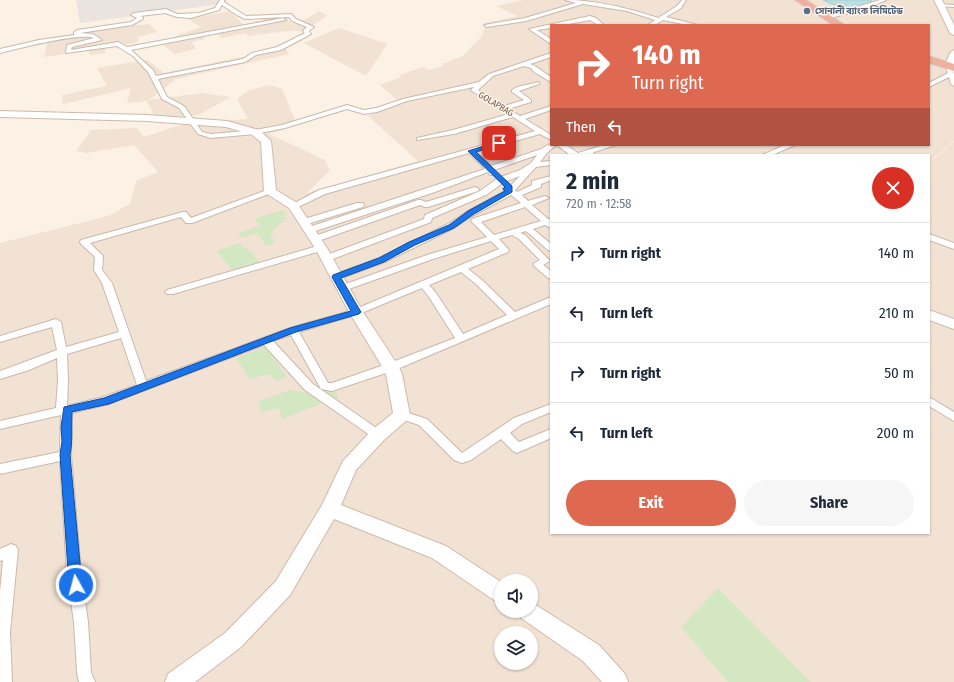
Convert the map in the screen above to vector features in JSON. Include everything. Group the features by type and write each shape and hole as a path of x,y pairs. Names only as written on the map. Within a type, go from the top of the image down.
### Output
{"highway":[{"path":"800,0 838,24"},
{"path":"930,59 952,68"}],"street":[{"path":"567,0 628,10 660,19 689,24"},
{"path":"652,24 679,7 684,0"},
{"path":"827,17 869,6 884,0"},
{"path":"77,36 76,32 132,23 141,18 134,15 166,11 170,14 178,16 203,13 217,9 222,1 243,16 291,16 294,20 311,27 306,31 309,33 276,50 249,56 245,60 155,78"},
{"path":"940,2 954,6"},
{"path":"940,2 954,33"},
{"path":"487,25 526,19 582,3"},
{"path":"560,24 590,18 594,19 599,24"},
{"path":"126,49 284,20 294,26 305,24"},
{"path":"550,26 532,30 550,41"},
{"path":"0,52 39,42 89,34 96,36 103,44 109,46"},
{"path":"98,39 69,46 68,52 118,44 135,55 151,71 164,98 182,107 184,114 193,122"},
{"path":"954,54 952,68 954,84"},
{"name":"GOLAPBAG","path":"550,55 491,75 474,90 550,137"},
{"path":"523,64 533,67 536,71 550,79"},
{"path":"930,84 952,68"},
{"path":"503,108 529,101 514,91 520,90 518,88 537,83"},
{"path":"255,132 283,127 347,107 364,112 377,110 413,98 480,84"},
{"path":"419,139 550,108"},
{"path":"0,114 147,118 227,124 255,132 266,141 270,192"},
{"path":"294,206 322,192 542,131"},
{"path":"512,193 544,151 551,146"},
{"path":"562,146 574,154"},
{"path":"586,154 591,153 590,150 608,146"},
{"path":"768,154 788,146"},
{"path":"471,151 510,187 507,189 526,203 549,224"},
{"path":"315,239 490,170 544,151"},
{"path":"170,292 420,202 425,205 523,172 534,165 550,163"},
{"path":"339,283 412,244 451,226 471,213 512,193 538,185 535,183 550,178"},
{"path":"315,239 428,220 428,217 483,193 501,180"},
{"path":"143,387 108,283 98,270 99,256 84,242 183,214 189,221 270,192 294,206 315,239 356,312 391,367 394,374 402,415"},
{"path":"0,425 105,402 293,330 356,312 424,285 505,250 475,221 544,198"},
{"path":"315,239 360,205"},
{"path":"339,283 494,239 513,232 549,224"},
{"path":"528,228 550,247"},
{"path":"513,232 522,237 546,260 536,264 550,275"},
{"path":"930,237 954,246"},
{"path":"462,268 479,282 514,316"},
{"path":"424,285 433,295 461,339"},
{"path":"293,330 325,386 332,387 391,367 461,339 550,300"},
{"path":"930,316 954,324"},
{"path":"0,339 56,322 62,352 64,411 68,441 65,455 74,573 81,622 84,672 87,682"},
{"path":"0,375 62,352 124,334"},
{"path":"266,340 309,387 378,436"},
{"path":"930,402 954,417"},
{"path":"402,415 423,422 458,457 462,458 468,457 518,421 550,408"},
{"path":"176,682 233,640 283,588 330,509 349,466 378,436 402,415"},
{"path":"502,432 517,448 550,433"},
{"path":"0,469 65,455"},
{"path":"330,509 439,552 494,588"},
{"path":"0,555 11,550 1,633 4,682"},
{"path":"538,618 591,652 617,682"}],"shaded area":[{"path":"76,0 226,0 228,3 80,23"},
{"path":"523,0 954,0 954,141 930,161 930,154 550,154 550,534 930,534 930,162 954,142 954,682 0,682 0,243 108,216 130,204 136,181 158,172 134,145 87,153 76,151 91,130 136,128 144,137 187,123 248,119 237,99 249,90 270,85 282,89 297,125 269,134 325,160 330,170 307,193 418,161 368,116 397,100 380,85 401,77 399,75 423,67 429,70 444,66 442,64 463,56 483,35 485,23 518,16 496,6"},
{"path":"230,11 244,25 264,22 261,19 282,16 295,25 320,11 327,16 303,31 287,31 249,36 246,33 221,38 217,33 202,36 205,39 192,42 196,49 174,54 161,43 201,27 188,19"},
{"path":"149,24 157,32 138,37 138,42 105,48 105,53 90,55 89,50 44,57 48,39 88,31"},
{"path":"339,28 387,44 366,76 304,43"},
{"path":"285,48 289,54 176,79 149,100 202,93 231,97 198,115 156,119 147,101 127,103 131,88 63,104 62,95 107,86 97,68 147,60 164,73"}],"green space":[{"path":"282,210 287,214 282,216 287,218 270,234 275,243 266,246 257,233 241,238 239,233 260,226 254,219"},
{"path":"239,243 252,253 259,263 232,270 216,251"},
{"path":"265,347 287,376 277,381 269,374 250,379 236,358"},
{"path":"318,386 332,387 339,397 282,419 279,408 261,412 259,401 289,390 311,393"},
{"path":"718,588 811,682 728,682 681,627"}],"water":[{"path":"823,0 872,1 871,4 858,7 841,7"}],"place":[{"name":"সোনালী ব্যাংক লিমিটেড","path":"807,11"}],"route":[{"path":"76,585 68,508 65,455 68,441 66,427 68,410 105,402 293,330 356,312 336,277 382,260 451,226 510,191 507,189 510,187 471,151 499,143"}]}
